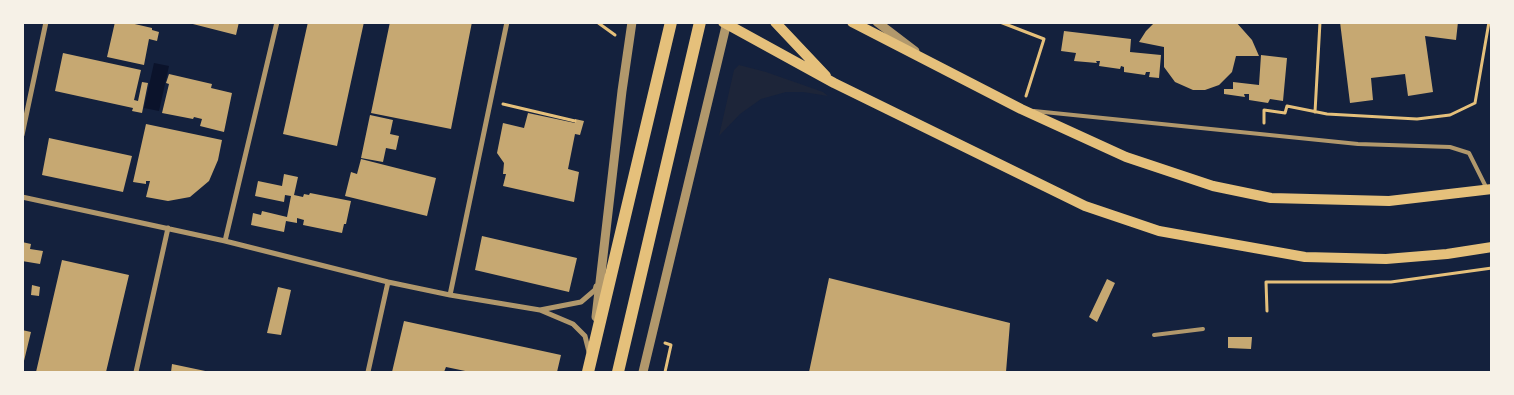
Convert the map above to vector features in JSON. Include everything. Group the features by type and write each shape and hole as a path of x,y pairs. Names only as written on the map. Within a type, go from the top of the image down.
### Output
{"main road":[{"path":"589,368 671,22"},
{"path":"618,372 700,22"},
{"path":"775,22 834,83"},
{"path":"852,22 1021,109 1126,157 1213,186 1271,198 1389,201 1489,189"},
{"path":"726,23 834,83 1085,206 1159,231 1305,258 1386,259 1446,254 1492,247"}],"street":[{"path":"22,135 46,22"},
{"path":"225,241 277,22"},
{"path":"450,295 507,22"},
{"path":"589,368 632,22"},
{"path":"877,22 933,64"},
{"path":"643,372 726,23"},
{"path":"22,197 225,241 388,282 450,295 540,310 573,324 585,336 589,368"},
{"path":"136,372 168,228"},
{"path":"540,310 581,302 595,290 602,270"},
{"path":"368,372 388,282"}],"lane":[{"path":"1021,109 1358,144 1450,147 1469,153 1489,189"},
{"path":"1154,335 1203,329"}],"path":[{"path":"1000,22 1044,39 1021,109"},
{"path":"1315,112 1320,22"},
{"path":"1265,135 1264,110 1285,113 1287,106 1327,114 1417,119 1450,115 1476,103 1489,22"},
{"path":"490,101 575,121"},
{"path":"1267,310 1266,282 1391,282 1492,268"}],"shaded area":[{"path":"154,63 169,66 159,111 144,108"},
{"path":"739,65 766,72 823,92 828,96 803,92 786,92 761,99 740,114 719,136 734,70"}],"building":[{"path":"115,22 126,22 152,28 152,30 159,32 157,41 149,39 144,65 107,57"},
{"path":"185,22 239,22 236,35"},
{"path":"308,22 364,22 337,146 283,134"},
{"path":"390,22 472,22 451,129 371,113"},
{"path":"1155,22 1236,22 1252,40 1259,56 1236,56 1232,72 1219,85 1205,90 1193,90 1175,82 1164,67 1164,47 1139,42"},
{"path":"1340,22 1458,22 1456,40 1425,36 1433,92 1408,96 1405,74 1371,78 1373,100 1350,103"},
{"path":"1064,31 1131,39 1130,52 1161,55 1159,78 1149,77 1150,72 1146,72 1145,75 1124,72 1124,67 1121,66 1120,69 1099,66 1100,61 1096,61 1097,63 1074,61 1076,53 1061,51"},
{"path":"63,53 141,70 134,100 138,101 142,82 148,83 142,113 132,111 133,108 55,91"},
{"path":"1261,55 1287,58 1283,101 1270,99 1268,103 1249,100 1249,94 1244,94 1245,97 1224,94 1224,89 1233,89 1233,82 1259,85"},
{"path":"169,74 212,84 211,88 232,93 224,132 200,126 202,119 162,113 169,84 166,83"},
{"path":"528,113 575,123 575,119 584,121 580,135 575,134 568,169 579,172 574,202 503,186 506,174 503,174 504,163 497,153 503,123 524,128"},
{"path":"370,115 393,120 390,134 399,136 396,150 386,148 383,162 361,158"},
{"path":"146,124 222,140 218,160 209,181 190,197 168,201 146,197 150,181 146,181 146,184 133,182"},
{"path":"49,138 132,156 123,192 42,175"},
{"path":"361,159 436,178 427,216 345,196 351,172 357,174"},
{"path":"284,174 298,177 294,195 303,197 304,194 309,195 310,193 351,201 342,233 303,225 304,220 297,218 297,223 286,221 284,232 251,225 253,213 261,215 262,211 287,217 291,196 285,195 284,202 255,196 258,181 282,186"},
{"path":"482,236 577,258 569,292 475,270"},
{"path":"22,242 31,244 30,249 43,251 40,264 22,261"},
{"path":"62,260 129,275 106,372 36,372"},
{"path":"829,278 1010,323 1006,372 809,372"},
{"path":"1107,279 1115,283 1097,322 1089,317"},
{"path":"32,285 40,287 39,296 31,295"},
{"path":"278,287 291,290 281,335 267,333"},
{"path":"404,321 561,355 557,372 470,372 446,367 444,372 392,372"},
{"path":"22,330 31,332 23,365 22,365"},
{"path":"1228,337 1252,337 1251,349 1228,348"},
{"path":"172,364 210,372 171,372"}]}
